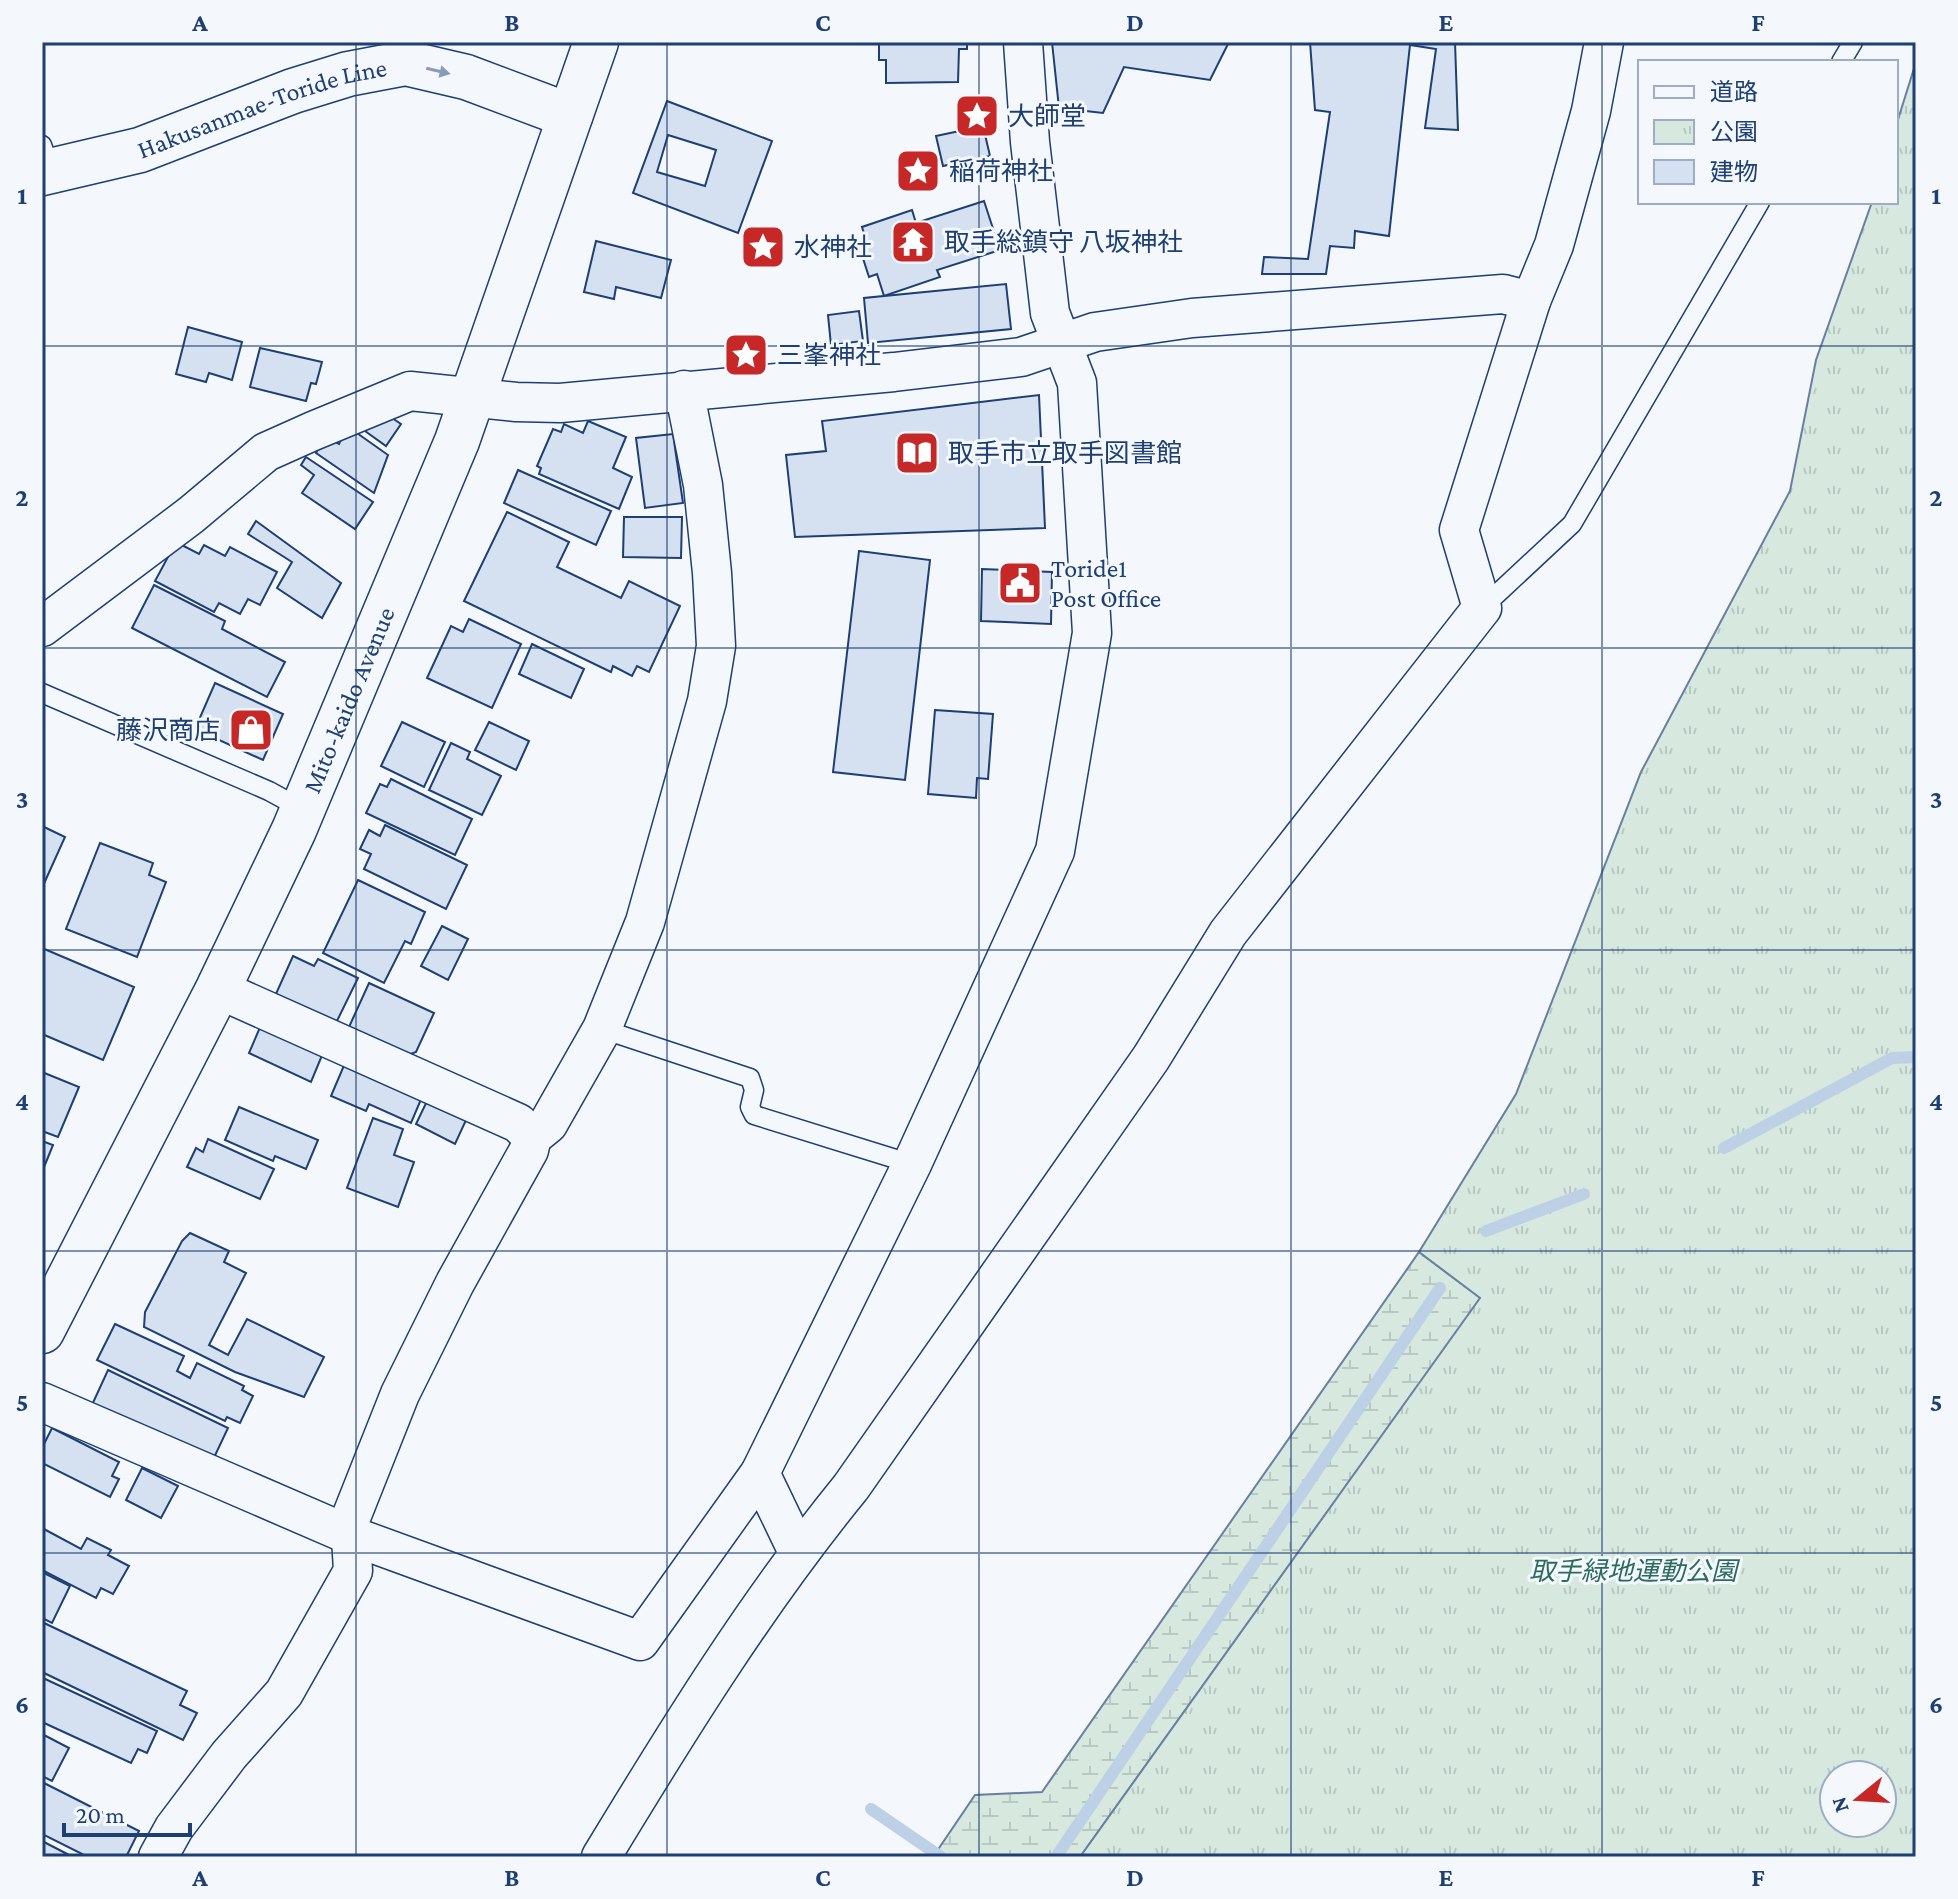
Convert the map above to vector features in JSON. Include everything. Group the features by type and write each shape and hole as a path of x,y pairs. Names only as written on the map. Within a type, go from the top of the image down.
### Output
{"main road":[{"name":"Mito-kaido Avenue","path":"42,1331 218,989 303,809 392,601 473,397 596,42"},
{"name":"Hakusanmae-Toride Line","path":"45,163 140,150 293,91 348,74 406,63 466,77 570,116"}],"street":[{"path":"42,1402 352,1536 640,1641 760,1473 912,1164 1055,851 1092,633 1077,383 1050,313 1030,142 1023,42"},
{"path":"601,1857 662,1756 798,1552 851,1487 1142,1071 1228,933 1482,608 1459,530 1531,301 1554,245 1591,111 1604,42"},
{"path":"42,627 191,515 266,452 410,391 516,402 560,403 1021,357 1095,332 1192,318 1503,294 1531,301"},
{"path":"158,1857 174,1828 229,1755 284,1693 353,1571 350,1520 400,1394 455,1283 529,1150 532,1137 548,1124 602,1029 645,922 707,701 716,646 703,485 684,390"},
{"path":"218,989 518,1123 532,1137"},
{"path":"760,1473 798,1552"}],"lane":[{"path":"1842,60 1853,42"},
{"path":"1482,608 1572,524 1759,204"},
{"path":"42,693 269,791 303,809"},
{"path":"602,1029 750,1078 754,1090 750,1107 754,1115 912,1164"}],"green space":[{"name":"取手緑地運動公園","path":"1916,62 1916,1857 1080,1857 1480,1298 1419,1252 1516,1094 1641,772 1790,491 1816,360 1871,204 1898,204 1898,120"},
{"path":"1419,1252 1481,1298 1080,1857 933,1857 975,1795 1042,1792"}],"building":[{"path":"879,42 967,42 967,49 959,49 958,82 886,83 886,60 879,60"},
{"path":"1052,42 1229,42 1210,80 1124,67 1103,113 1059,108"},
{"path":"1310,42 1455,42 1458,130 1425,128 1436,49 1410,45 1389,236 1355,231 1354,248 1330,246 1326,274 1262,274 1264,257 1308,259 1330,112 1315,110"},
{"path":"667,101 772,141 738,233 633,193","holes":["668,135 716,150 705,186 657,172"]},
{"path":"987,105 989,123 967,124 966,107"},
{"path":"983,126 990,156 943,166 936,136"},
{"path":"984,201 1000,250 937,270 940,277 884,296 877,274 869,277 859,246 867,243 862,227 912,210 916,223"},
{"path":"596,241 671,260 661,298 616,287 614,299 584,292"},
{"path":"1006,284 1011,329 868,343 864,298"},
{"path":"859,311 863,341 831,345 828,315"},
{"path":"188,327 242,342 232,380 209,373 206,382 176,374"},
{"path":"260,348 322,362 316,384 311,383 306,401 250,387"},
{"path":"1039,395 1045,528 795,537 786,455 826,451 822,421"},
{"path":"383,412 401,424 386,446 365,431 373,417"},
{"path":"588,421 626,437 613,468 632,477 619,509 539,474 541,468 537,466 553,429 561,432 564,424 583,433"},
{"path":"347,426 388,455 374,493 316,453 325,437 339,444"},
{"path":"673,434 683,503 645,508 636,438"},
{"path":"306,457 373,502 355,529 302,493 314,475 301,465"},
{"path":"518,470 611,511 596,545 504,503"},
{"path":"507,512 569,542 557,567 621,598 629,581 680,606 649,672 637,666 632,676 613,666 611,672 464,601"},
{"path":"624,517 682,517 681,558 623,557"},
{"path":"256,521 341,583 322,618 277,588 292,562 248,534"},
{"path":"176,542 199,554 204,545 225,556 230,547 277,572 260,605 248,599 240,614 219,603 214,612 155,581"},
{"path":"859,551 930,560 905,780 833,772"},
{"path":"982,569 1052,572 1051,624 981,621"},
{"path":"154,585 225,621 222,629 285,662 267,697 132,628"},
{"path":"469,619 521,644 492,708 427,678 451,626 463,632"},
{"path":"532,644 584,669 571,698 519,674"},
{"path":"215,683 283,714 263,760 195,729"},
{"path":"935,710 993,714 988,779 977,778 976,798 928,794"},
{"path":"402,722 445,742 424,787 381,766"},
{"path":"489,722 529,741 516,770 475,750"},
{"path":"451,743 470,752 467,759 501,776 482,815 429,790"},
{"path":"391,779 472,819 455,855 366,813 380,784 387,787"},
{"path":"385,825 467,865 446,909 364,869 371,854 360,849 369,830 380,836"},
{"path":"42,826 65,837 42,888"},
{"path":"100,843 153,863 149,875 166,882 137,957 66,929"},
{"path":"358,880 425,912 411,944 405,941 384,983 323,953"},
{"path":"442,926 468,939 448,980 421,966"},
{"path":"42,948 134,987 103,1060 42,1034"},
{"path":"293,956 314,966 318,959 358,978 335,1025 275,996"},
{"path":"369,983 434,1013 416,1052 408,1055 349,1027"},
{"path":"261,1025 323,1053 311,1082 249,1053"},
{"path":"345,1063 422,1097 411,1123 369,1104 366,1111 331,1096"},
{"path":"42,1072 79,1087 58,1137 42,1131"},
{"path":"428,1099 467,1118 455,1144 416,1124"},
{"path":"239,1107 318,1140 306,1169 275,1156 273,1161 225,1140"},
{"path":"373,1118 403,1129 394,1155 414,1162 398,1207 347,1188"},
{"path":"208,1139 274,1169 260,1199 187,1167 196,1148 203,1152"},
{"path":"42,1141 53,1145 42,1172"},
{"path":"190,1233 229,1251 224,1262 246,1273 209,1345 228,1355 247,1319 324,1357 304,1397 235,1372 144,1327 145,1312 182,1241"},
{"path":"115,1324 184,1356 177,1371 190,1378 197,1363 244,1386 242,1390 253,1396 240,1423 227,1417 225,1421 97,1360"},
{"path":"108,1370 228,1428 211,1464 91,1407"},
{"path":"52,1428 119,1462 112,1476 119,1479 110,1497 42,1463 42,1448"},
{"path":"142,1468 178,1486 161,1518 126,1500"},
{"path":"42,1528 81,1549 87,1538 111,1550 108,1555 129,1566 113,1594 101,1588 96,1598 42,1570"},
{"path":"42,1572 70,1586 52,1623 42,1618"},
{"path":"42,1622 187,1691 180,1705 197,1713 183,1740 42,1672"},
{"path":"43,1678 157,1731 147,1753 138,1749 131,1763 42,1722"},
{"path":"42,1734 69,1748 52,1781 42,1776"},
{"path":"42,1782 139,1831 126,1857 88,1857 42,1834"},
{"path":"42,1841 73,1857 42,1857"}],"waterway":[{"path":"1724,1148 1892,1058 1916,1057"},
{"path":"1486,1231 1584,1194"},
{"path":"1056,1857 1440,1288"},
{"path":"871,1809 941,1857"}],"place":[{"name":"大師堂","path":"977,116"},
{"name":"稲荷神社","path":"918,171"},
{"name":"取手総鎮守 八坂神社","path":"913,242"},
{"name":"水神社","path":"763,247"},
{"name":"三峯神社","path":"746,355"},
{"name":"取手市立取手図書館","path":"917,453"},
{"name":"Toride1 Post Office","path":"1020,583"},
{"name":"藤沢商店","path":"251,730"}]}
